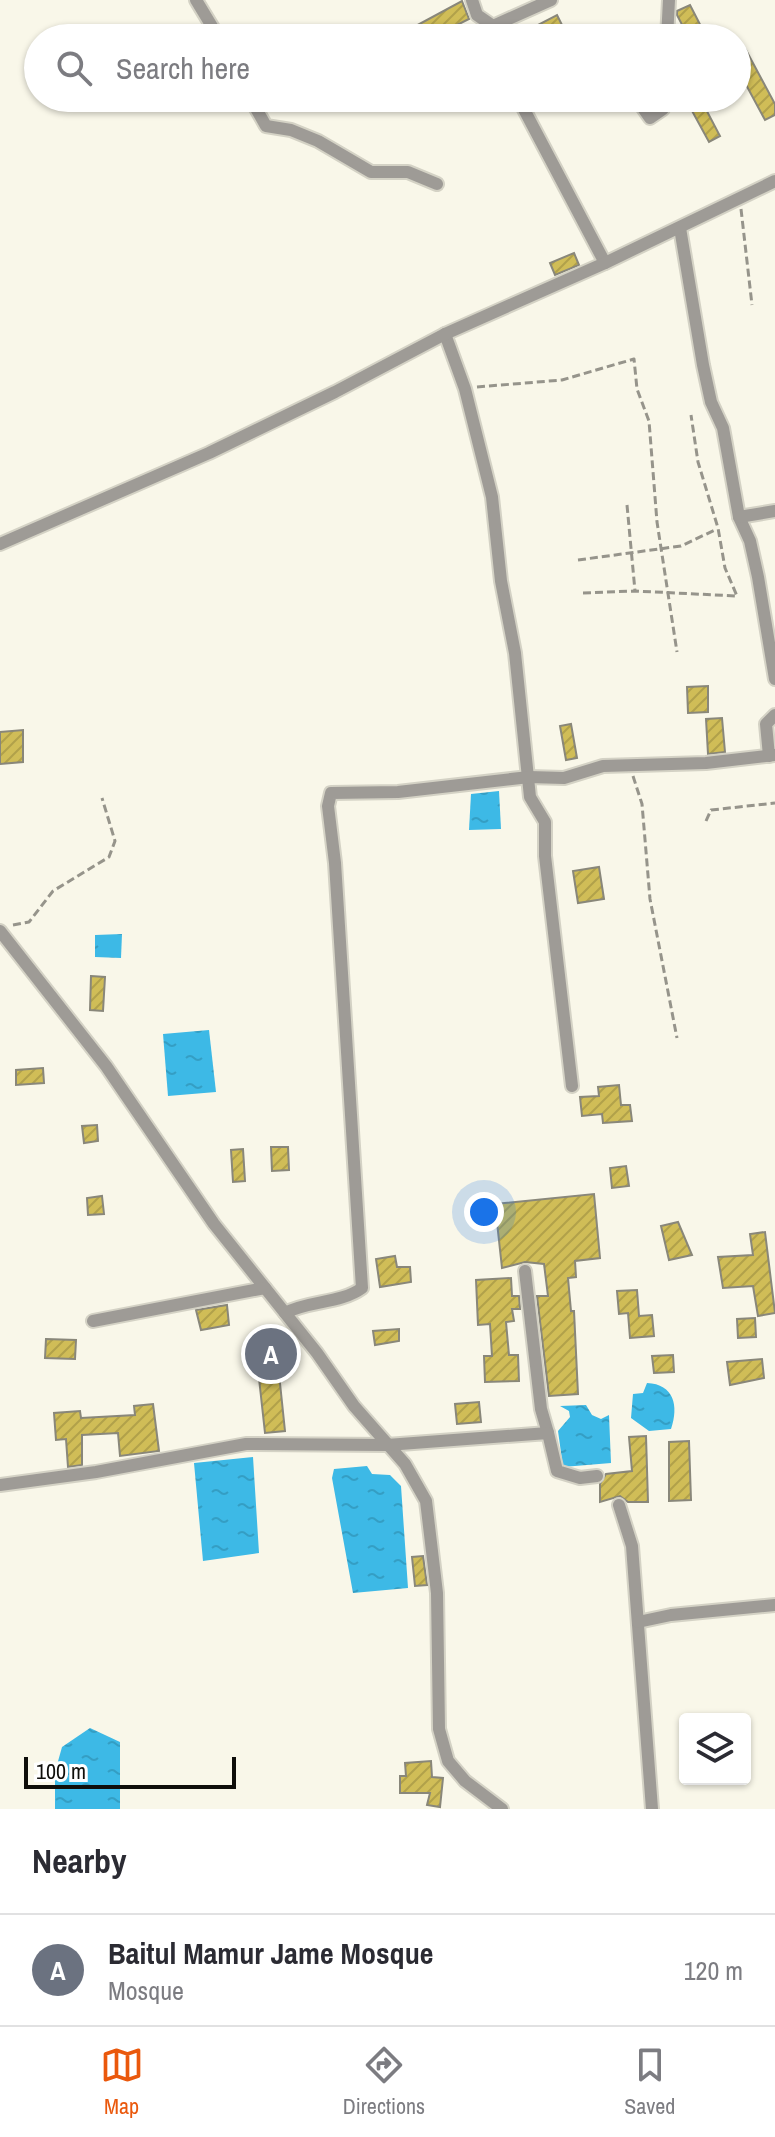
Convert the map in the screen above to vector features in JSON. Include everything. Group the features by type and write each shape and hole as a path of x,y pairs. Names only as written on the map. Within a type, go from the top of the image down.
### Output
{"street":[{"path":"196,0 211,24"},
{"path":"472,0 477,15 490,24"},
{"path":"497,24 551,0"},
{"path":"668,24 669,0"},
{"path":"258,112 266,126 291,130 318,141 371,172 408,172 437,184"},
{"path":"525,112 605,263"},
{"path":"0,544 223,446 445,334 605,263 775,181"},
{"path":"680,228 703,365 711,402 723,428 739,517 750,541 775,679"},
{"path":"445,334 465,389 492,497 530,797 545,822 545,856 572,1086"},
{"path":"739,517 775,511"},
{"path":"285,1313 311,1303 352,1295 362,1288 335,863 328,806 331,793 398,792 529,777 564,778 603,766 706,763 772,756 766,724 775,715"},
{"path":"1,932 106,1066 214,1224 405,1464 426,1501 437,1593 439,1729 448,1761 465,1781 502,1809"},
{"path":"525,1271 541,1409 557,1471 580,1478 597,1476"},
{"path":"93,1321 265,1288"},
{"path":"0,1485 96,1472 246,1444 387,1445 548,1433"},
{"path":"619,1505 632,1546 652,1809"},
{"path":"638,1622 671,1615 775,1605"}],"path":[{"path":"739,199 752,305"},
{"path":"465,389 562,380 634,359 637,389 649,421 648,439 656,472 657,522 677,652"},
{"path":"583,593 635,591 737,596 725,568 718,528 698,462 691,415"},
{"path":"627,505 635,591"},
{"path":"578,560 681,546 718,528"},
{"path":"632,764 642,804 650,899 677,1038"},
{"path":"1,932 29,922 53,891 109,857 115,841 102,798"},
{"path":"706,821 711,810 775,803"}],"water":[{"path":"499,791 501,829 469,830 471,794"},
{"path":"122,934 121,958 95,957 95,935"},
{"path":"209,1030 216,1092 168,1096 163,1034"},
{"path":"647,1383 656,1384 669,1392 674,1405 671,1429 649,1431 631,1418 633,1394 643,1393"},
{"path":"586,1405 592,1415 601,1419 609,1415 611,1463 563,1467 558,1431 570,1417 569,1411 560,1406"},
{"path":"253,1457 259,1553 203,1561 194,1463"},
{"path":"367,1466 372,1474 390,1475 401,1486 408,1588 353,1593 332,1478 334,1469"},
{"path":"90,1728 120,1742 120,1809 55,1809 55,1772 62,1747"}],"building":[{"path":"462,1 469,19 459,24 419,24"},
{"path":"690,5 700,24 682,24 677,11"},
{"path":"557,15 562,24 540,24"},
{"path":"751,59 775,104 775,115 765,120 751,94"},
{"path":"693,112 707,112 720,136 709,142"},
{"path":"574,253 579,265 555,275 550,263"},
{"path":"708,686 708,712 688,713 687,687"},
{"path":"722,718 725,752 708,754 706,719"},
{"path":"571,724 577,758 566,760 560,726"},
{"path":"23,730 23,762 0,764 0,732"},
{"path":"599,867 604,899 578,903 573,871"},
{"path":"91,976 105,977 103,1011 90,1010"},
{"path":"43,1068 44,1083 16,1085 16,1070"},
{"path":"619,1085 621,1105 630,1105 632,1121 603,1123 602,1114 582,1116 580,1097 599,1096 598,1087"},
{"path":"97,1125 98,1141 84,1143 82,1126"},
{"path":"271,1147 288,1147 289,1170 272,1171"},
{"path":"243,1149 245,1181 233,1182 231,1150"},
{"path":"626,1166 629,1186 612,1188 610,1168"},
{"path":"594,1194 600,1258 575,1261 576,1277 568,1278 571,1311 574,1311 578,1394 549,1396 537,1296 548,1296 544,1264 525,1262 502,1268 495,1204"},
{"path":"102,1196 104,1214 88,1215 87,1198"},
{"path":"678,1222 692,1255 669,1260 661,1226"},
{"path":"765,1232 775,1313 758,1316 753,1286 723,1288 718,1257 753,1255 750,1234"},
{"path":"395,1256 397,1267 410,1267 411,1282 380,1287 376,1259"},
{"path":"511,1278 512,1296 519,1296 520,1309 512,1309 514,1321 506,1322 509,1355 518,1355 519,1381 485,1382 484,1356 492,1356 490,1324 478,1325 476,1280"},
{"path":"637,1290 639,1316 652,1315 654,1336 630,1338 628,1313 619,1314 617,1291"},
{"path":"227,1305 229,1325 201,1330 196,1310"},
{"path":"755,1318 756,1337 738,1338 737,1319"},
{"path":"399,1329 399,1341 375,1345 373,1331"},
{"path":"46,1339 76,1340 75,1359 45,1358"},
{"path":"283,1340 285,1363 278,1364 285,1431 265,1433 255,1342"},
{"path":"673,1355 674,1372 654,1373 652,1356"},
{"path":"762,1359 764,1378 730,1385 727,1362"},
{"path":"479,1402 481,1422 457,1424 455,1404"},
{"path":"153,1404 159,1451 120,1456 118,1433 82,1435 82,1465 68,1467 66,1439 56,1440 54,1413 80,1411 81,1418 135,1415 134,1406"},
{"path":"646,1436 648,1502 628,1502 620,1496 600,1502 600,1484 606,1474 632,1471 629,1437"},
{"path":"689,1441 691,1500 669,1501 669,1442"},
{"path":"423,1556 427,1585 415,1586 412,1557"},
{"path":"431,1761 432,1777 443,1778 440,1807 427,1805 430,1793 400,1793 400,1776 406,1776 405,1763"}],"place":[{"name":"Baitul Mamur Jame Mosque","path":"271,1354"}]}
